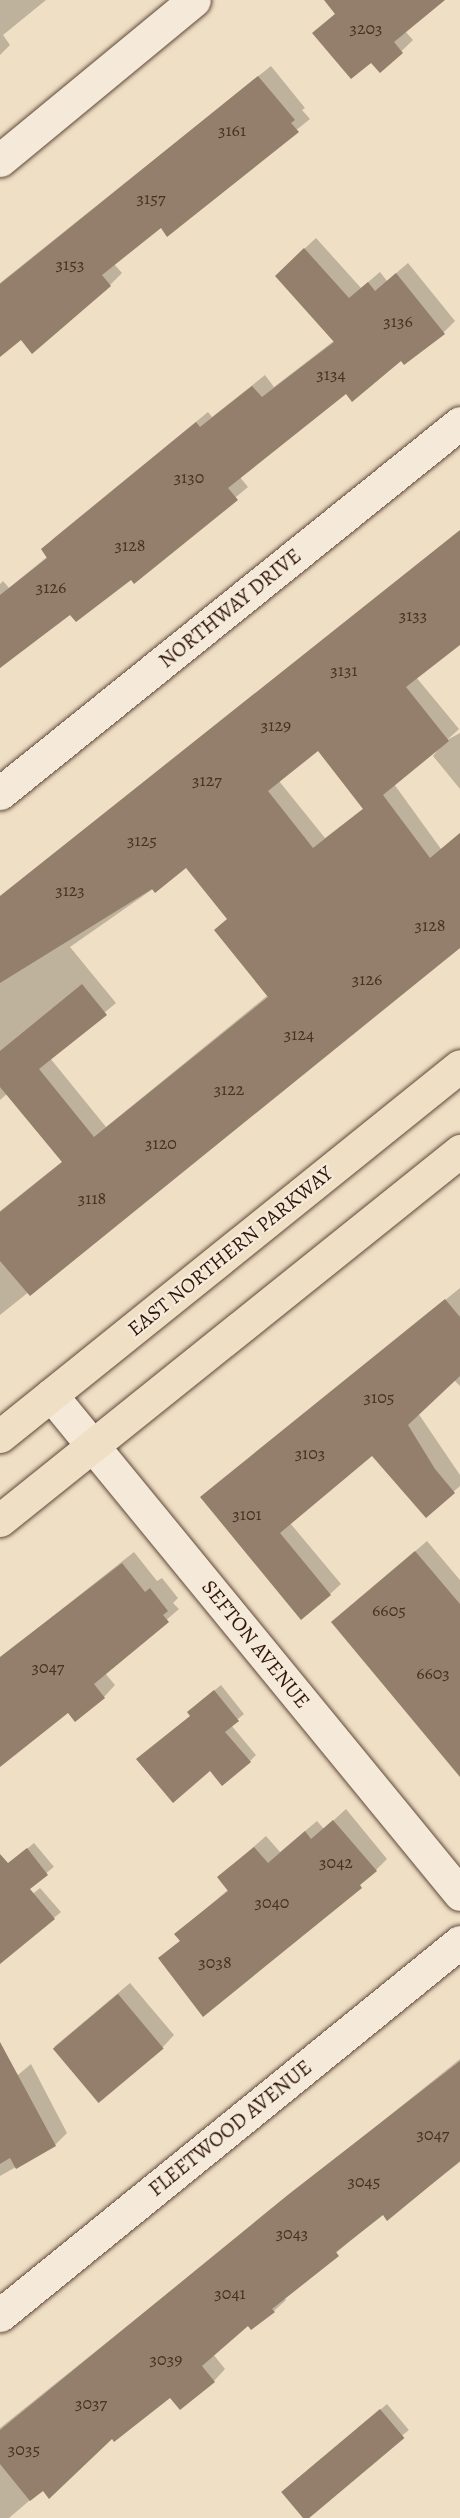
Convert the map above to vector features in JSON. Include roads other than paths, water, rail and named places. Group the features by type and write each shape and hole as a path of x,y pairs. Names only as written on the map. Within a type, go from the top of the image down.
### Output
{"main road":[{"name":"EAST NORTHERN PARKWAY","path":"0,1436 460,1066"},
{"path":"0,1520 460,1150"}],"street":[{"path":"0,160 194,0"},
{"name":"NORTHWAY DRIVE","path":"0,793 460,423"},
{"name":"SEFTON AVENUE","path":"51,1395 460,1893"},
{"name":"FLEETWOOD AVENUE","path":"0,2315 460,1942"}]}
